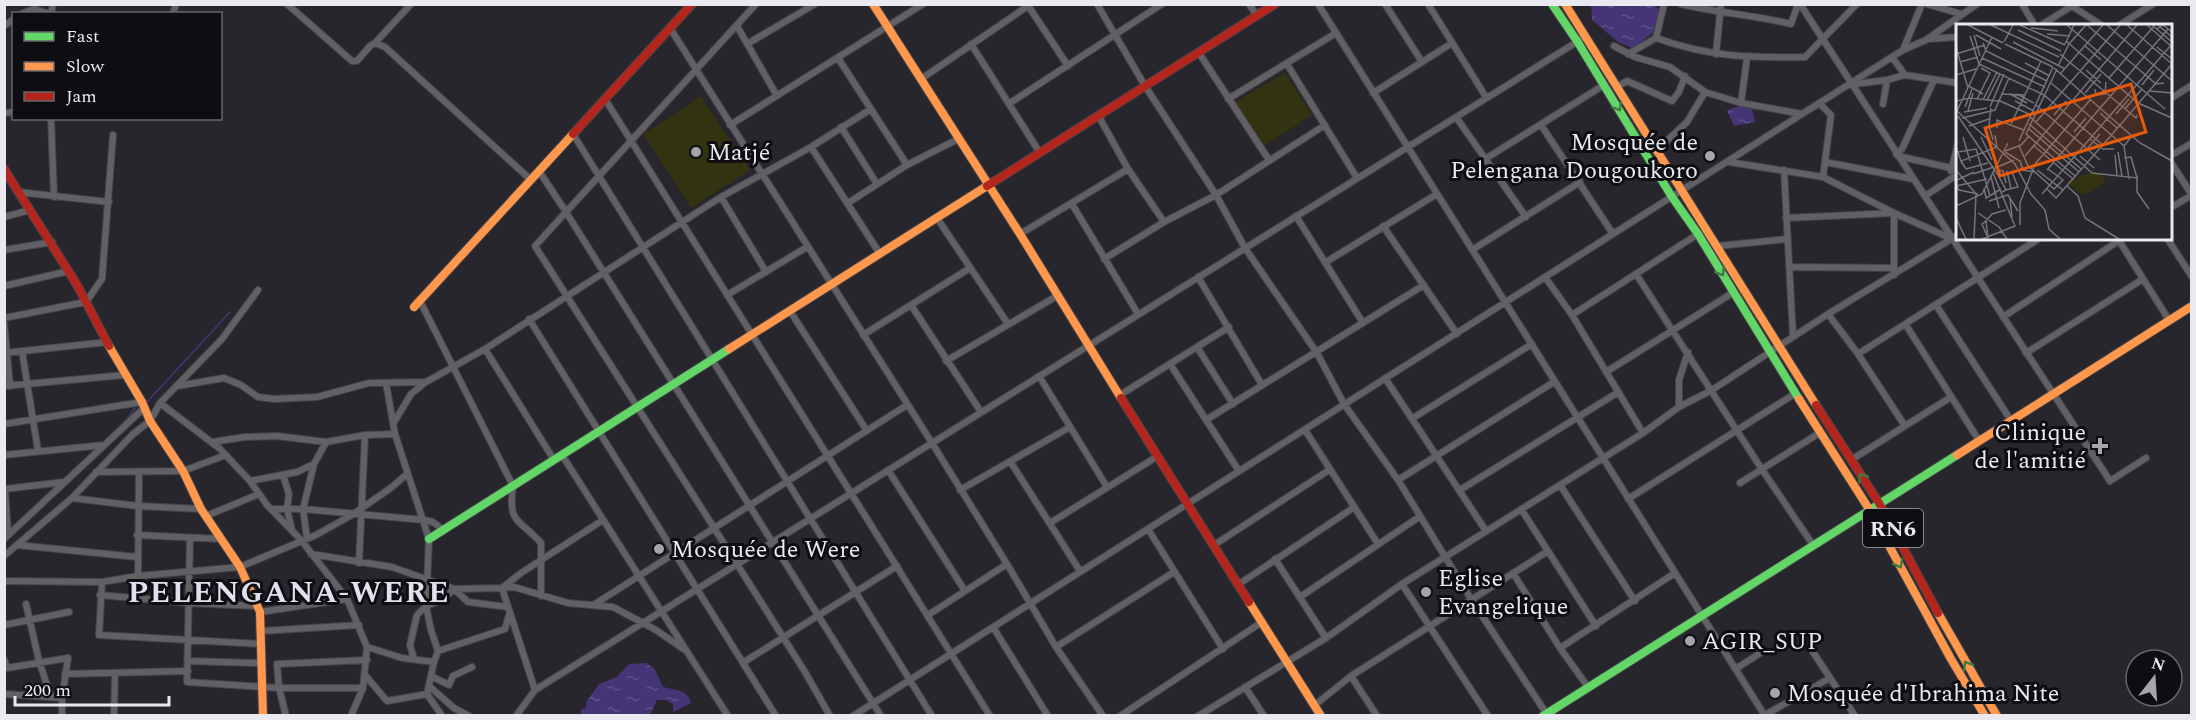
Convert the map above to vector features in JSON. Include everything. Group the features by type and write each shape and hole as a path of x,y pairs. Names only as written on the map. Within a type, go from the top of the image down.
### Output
{"main road":[{"path":"873,4 990,186 1321,716"},
{"path":"429,539 1275,4"},
{"name":"RN6","path":"1552,4 1869,509 1985,716"},
{"name":"RN6","path":"1565,4 1850,461 1880,503 1959,652 1997,716"},
{"path":"417,304 670,28 686,7"},
{"path":"5,173 52,242 109,341 150,421 183,471 204,512 240,567 259,609 262,631 260,663 263,716"},
{"path":"1545,714 2192,306"}],"street":[{"path":"287,4 352,61 357,61 411,4"},
{"path":"756,4 535,246 737,564 830,716"},
{"path":"747,44 815,4"},
{"path":"730,125 923,4"},
{"path":"1098,4 1145,86 1216,195 1245,248 1317,353 1344,404 1398,480 1419,517 1545,714"},
{"path":"1010,104 1162,4"},
{"path":"1249,4 1257,16"},
{"path":"1318,4 1765,715 1830,678"},
{"path":"1385,4 1422,62"},
{"path":"1428,4 1486,97"},
{"path":"1628,54 1656,38 1665,4"},
{"path":"1681,4 1719,13 1791,24 1799,4"},
{"path":"1716,54 1721,4"},
{"path":"1799,4 1897,155 1955,237"},
{"path":"1656,38 1685,49 1747,58 1805,57 1857,4"},
{"path":"1903,50 1922,4"},
{"path":"1927,4 1961,14"},
{"path":"853,716 1903,50 1926,40 1977,4"},
{"path":"2022,4 2034,24"},
{"path":"2139,4 2152,5"},
{"path":"921,79 1028,5 1068,66"},
{"path":"2043,24 2072,5 2100,24"},
{"path":"2121,24 2152,5"},
{"path":"737,26 777,96"},
{"path":"670,28 932,443 1056,648 1103,716"},
{"path":"1228,99 1336,33"},
{"path":"516,716 534,690 1586,36"},
{"path":"1926,40 1956,37"},
{"path":"375,43 386,47 531,180"},
{"path":"1373,93 1452,43"},
{"path":"970,44 1040,153"},
{"path":"1614,46 1628,54 1670,67 1705,92 1741,103 1802,114"},
{"path":"1199,53 1269,160"},
{"path":"1892,57 1905,75"},
{"path":"838,58 908,165"},
{"path":"1741,103 1747,58"},
{"path":"1287,64 1357,178"},
{"path":"1852,84 1887,80 1905,75 1956,83"},
{"path":"1617,87 1627,81 1672,101 1679,92 1685,76"},
{"path":"1883,104 1887,80"},
{"path":"1897,155 1902,149 1934,80"},
{"path":"1485,159 1604,85"},
{"path":"2172,98 2192,85"},
{"path":"1656,151 1687,122 1705,92"},
{"path":"605,99 990,716"},
{"path":"1819,103 1831,115 1823,177"},
{"path":"393,424 411,394 426,382 485,349 681,222 811,147 871,109"},
{"path":"1099,117 1128,169 1164,222"},
{"path":"1456,117 1526,217"},
{"path":"51,120 54,197"},
{"path":"1104,259 1164,222 1216,195 1325,125"},
{"path":"1541,125 1613,234"},
{"path":"841,127 877,184"},
{"path":"573,134 932,716"},
{"path":"4,318 86,302 102,279 113,135"},
{"path":"848,203 908,165 958,139"},
{"path":"2172,155 2192,143"},
{"path":"811,147 880,254"},
{"path":"1951,178 1956,149"},
{"path":"1897,155 1951,168"},
{"path":"1729,162 1823,177 1894,213 1955,237"},
{"path":"1825,162 1914,180"},
{"path":"2172,164 2192,195 2172,207"},
{"path":"1020,234 1128,169"},
{"path":"1784,170 1793,336"},
{"path":"538,171 675,384 881,716"},
{"path":"1925,196 1956,175"},
{"path":"1472,250 1580,182"},
{"path":"18,192 109,202"},
{"path":"1326,262 1437,194"},
{"path":"722,197 766,272"},
{"path":"1072,204 1138,314"},
{"path":"4,216 30,210"},
{"path":"1786,218 1894,213"},
{"path":"1894,213 1894,271"},
{"path":"1296,216 1363,323"},
{"path":"937,218 1008,324"},
{"path":"1383,226 1457,334"},
{"path":"1572,315 1698,234"},
{"path":"1198,716 1326,638 1402,584 1643,433 1679,407 1712,390 1894,271 1955,237"},
{"path":"1718,246 1787,239"},
{"path":"1957,240 1978,278 2110,481 2146,458"},
{"path":"1858,354 2037,240"},
{"path":"2003,317 2118,240"},
{"path":"2121,240 2169,320"},
{"path":"2168,240 2192,277"},
{"path":"4,250 52,242"},
{"path":"727,295 807,247"},
{"path":"1789,267 1894,271"},
{"path":"863,335 970,268"},
{"path":"4,286 69,271"},
{"path":"1636,274 1813,545"},
{"path":"1198,277 1262,385"},
{"path":"1545,277 1572,315 1643,433"},
{"path":"2026,353 2143,279"},
{"path":"1206,420 1424,285"},
{"path":"4,556 72,498 133,434 150,421 160,403 222,339 258,290"},
{"path":"1606,372 1734,291"},
{"path":"946,361 1057,296"},
{"path":"417,304 513,486 510,507 516,521 529,530 541,543 541,596"},
{"path":"911,305 981,412"},
{"path":"1936,305 2010,419"},
{"path":"790,311 867,431"},
{"path":"1828,314 1858,354 1905,426"},
{"path":"529,319 776,716"},
{"path":"4,323 7,386 125,375"},
{"path":"1906,325 1978,439"},
{"path":"1120,395 1229,327"},
{"path":"6,353 109,341"},
{"path":"1413,418 1532,344"},
{"path":"1197,347 1233,404"},
{"path":"485,349 558,458 603,520 728,716"},
{"path":"22,351 38,451"},
{"path":"1679,407 1679,380 1688,352"},
{"path":"1170,364 1239,471"},
{"path":"1039,376 1107,487"},
{"path":"177,386 224,378 241,385 258,397 274,399 317,397 369,383 426,382"},
{"path":"1385,378 1486,531"},
{"path":"1398,480 1554,382"},
{"path":"386,383 395,434 429,539 426,606 438,651 429,690 442,716"},
{"path":"1460,490 1617,393"},
{"path":"1628,499 1796,393"},
{"path":"1850,461 1951,397"},
{"path":"160,403 226,455 271,509 292,531 304,539"},
{"path":"4,424 143,405"},
{"path":"6,536 104,445 143,405"},
{"path":"595,604 907,405"},
{"path":"960,490 1070,427"},
{"path":"1305,430 1378,544"},
{"path":"1740,483 1821,432"},
{"path":"212,442 245,437 277,436 326,442 365,435 395,434"},
{"path":"359,563 365,435"},
{"path":"326,442 314,464 303,509 304,539 311,554 347,599 367,646 363,688 351,716"},
{"path":"4,455 104,445"},
{"path":"96,472 183,471 226,455"},
{"path":"1050,523 1158,456"},
{"path":"1010,461 1080,571"},
{"path":"250,481 297,472 314,464"},
{"path":"888,470 965,591"},
{"path":"1214,545 1329,470"},
{"path":"138,576 139,472"},
{"path":"4,580 102,582 138,576 240,567 352,515 407,474"},
{"path":"283,475 289,494 287,509 292,531"},
{"path":"6,536 4,489 64,482"},
{"path":"1560,485 1635,601"},
{"path":"72,498 204,512 259,494"},
{"path":"1239,584 1353,508"},
{"path":"271,509 303,509 424,520 433,522 443,530"},
{"path":"1521,509 1596,626"},
{"path":"1300,597 1419,517"},
{"path":"502,588 541,559 603,520"},
{"path":"1148,529 1223,649"},
{"path":"137,535 222,538"},
{"path":"190,538 187,681 279,688 363,688"},
{"path":"17,545 137,557"},
{"path":"1315,705 1351,676 1548,551"},
{"path":"311,554 392,567 454,590 468,602 509,609"},
{"path":"1275,559 1326,638"},
{"path":"928,615 1007,564"},
{"path":"744,662 897,566"},
{"path":"1056,648 1174,572"},
{"path":"1513,573 1560,648 1588,687"},
{"path":"1560,648 1675,573"},
{"path":"102,582 99,635 261,644"},
{"path":"1402,584 1488,716"},
{"path":"414,659 410,645 413,630 417,615 426,606 444,599 454,590 514,587 568,603 613,607 656,630 687,652"},
{"path":"502,588 534,690"},
{"path":"100,595 259,609 347,599"},
{"path":"26,604 39,661 51,698"},
{"path":"438,651 505,629 509,609"},
{"path":"4,625 69,612"},
{"path":"1120,716 1262,622"},
{"path":"262,631 359,625"},
{"path":"993,627 1048,716"},
{"path":"367,646 402,658 434,662"},
{"path":"1737,668 1762,652"},
{"path":"1813,652 1855,716"},
{"path":"4,659 7,668 68,658 62,698 62,716"},
{"path":"188,660 260,663"},
{"path":"286,716 279,688 277,664 367,660"},
{"path":"432,676 449,684 453,676 472,667"},
{"path":"65,674 188,671"},
{"path":"114,716 115,673"},
{"path":"365,675 387,701 429,690"},
{"path":"1351,676 1377,716"},
{"path":"1245,687 1264,716"},
{"path":"429,690 469,716"},
{"path":"4,694 62,698"}],"shaded area":[{"path":"1285,73 1312,115 1264,146 1235,102"},
{"name":"Matjé","path":"701,96 750,170 691,208 643,134"}],"water":[{"path":"1591,4 1656,6 1660,13 1654,30 1634,49 1618,42 1592,20"},
{"path":"1743,105 1752,109 1755,122 1734,126 1727,110"},
{"path":"647,663 655,670 663,687 684,693 691,703 673,712 673,704 666,700 657,700 650,715 581,715 581,709 585,709 587,701 599,684 617,677 629,664"}],"waterway":[{"path":"8,183 24,209"},
{"path":"147,402 230,312"},
{"path":"123,424 135,408"}],"traffic: fast":[{"path":"1552,4 1672,197 1698,234 1799,399"},
{"path":"429,539 729,349"},
{"path":"1543,716 1957,455"}],"traffic: slow":[{"path":"873,4 1020,234 1121,398"},
{"path":"1565,4 1816,405"},
{"path":"414,307 573,134"},
{"path":"729,349 987,186"},
{"path":"1957,455 2192,306"},
{"path":"109,346 142,402 150,421 183,471 201,509 240,567 260,612 263,716"},
{"path":"1799,399 1869,509 1985,716"},
{"path":"1249,602 1321,716"},
{"path":"1938,613 1997,716"}],"traffic: jam":[{"path":"573,134 692,4"},
{"path":"987,186 1275,4"},
{"path":"4,169 77,285 109,346"},
{"path":"1121,398 1249,602"},
{"path":"1816,405 1879,503 1938,613"}],"place":[{"name":"Matjé","path":"696,152"},
{"name":"Mosquée de Pelengana Dougoukoro","path":"1710,156"},
{"name":"Clinique de l'amitié","path":"2100,446"},
{"name":"Mosquée de Were","path":"659,549"},
{"name":"Eglise Evangelique","path":"1426,592"},
{"name":"AGIR_SUP","path":"1690,641"},
{"name":"Mosquée d'Ibrahima Nite","path":"1775,693"}],"district":[{"name":"PELENGANA-WERE","path":"289,592"}]}
